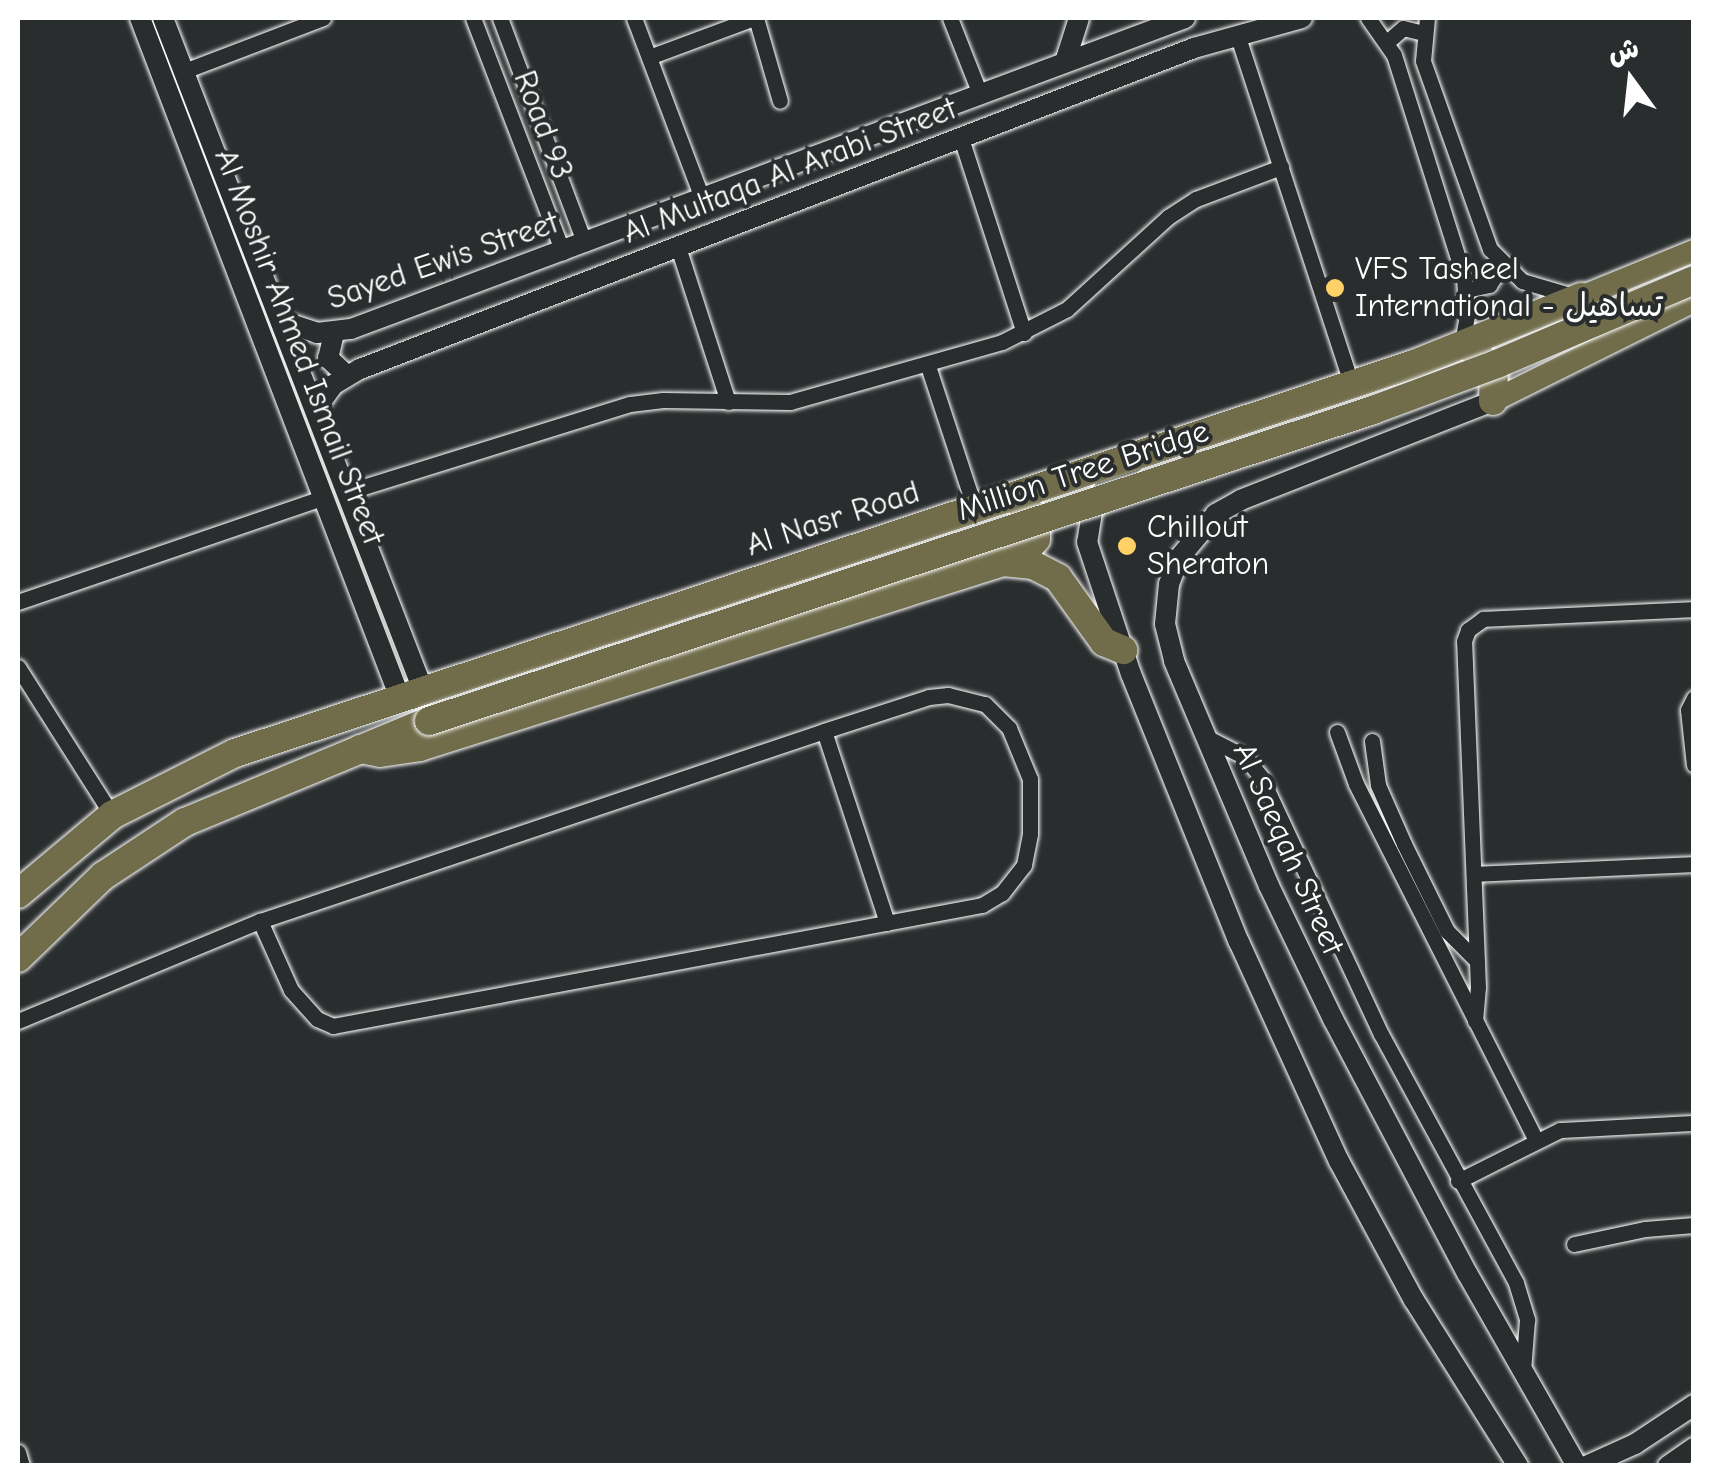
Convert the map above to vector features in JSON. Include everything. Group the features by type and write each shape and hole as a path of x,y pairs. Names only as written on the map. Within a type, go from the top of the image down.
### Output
{"highway":[{"name":"Million Tree Bridge","path":"360,749 429,721 1355,416 1497,364 1694,280"},
{"name":"Al Nasr Road","path":"18,894 112,815 236,753 1461,348 1582,297"},
{"path":"1461,348 1481,355 1494,371 1493,401"},
{"path":"18,958 65,908 143,848 230,801 360,749 391,753 420,747 987,565 1028,548 1038,534 1032,512 1006,499"},
{"path":"987,565 1019,562 1046,570 1068,588 1104,642 1122,650"}],"main road":[{"name":"Al Moshir Ahmed Ismail Street","path":"140,18 281,321 407,649 412,694"},
{"name":"Al Moshir Ahmed Ismail Street","path":"163,18 325,497 384,657 412,694"},
{"path":"1064,62 1079,18"},
{"name":"Sayed Ewis Street","path":"281,321 300,330 334,333 584,244 1186,18"},
{"name":"Al Multaqa Al Arabi Street","path":"315,410 323,396 346,375 1237,34 1302,18"},
{"name":"Al Nasr Road","path":"1582,297 1694,251"},
{"path":"1493,401 1694,302"},
{"path":"334,333 328,358 346,375"},
{"name":"Al Saeqah Street","path":"1493,401 1241,500 1195,534 1173,571 1165,624 1174,661 1206,737 1333,1019 1577,1466"},
{"path":"1148,452 1102,492 1088,532 1090,562 1122,650 1239,942 1331,1145 1414,1300 1518,1466"},
{"path":"384,657 398,659 407,649"},
{"path":"1586,1466 1635,1444 1694,1405"},
{"path":"1668,1466 1694,1448"}],"street":[{"path":"184,72 322,18"},
{"name":"Road 93","path":"473,18 562,252"},
{"name":"Road 93","path":"500,18 584,244"},
{"path":"634,18 702,198"},
{"path":"649,57 755,18 780,101"},
{"path":"950,18 980,94"},
{"path":"1368,18 1387,42 1466,290 1461,348"},
{"path":"1387,42 1403,28 1425,25 1428,76 1486,240 1502,266 1532,286 1582,297"},
{"path":"1237,34 1352,384"},
{"path":"961,138 1024,333"},
{"path":"346,492 630,404 790,402 928,366 1024,333 1067,309 1168,217 1196,199 1281,168"},
{"path":"678,246 728,402"},
{"path":"1466,290 1489,285 1502,266"},
{"path":"928,366 975,509"},
{"path":"18,602 325,497"},
{"path":"1475,1021 1477,960 1464,641 1468,630 1483,619 1694,608"},
{"path":"18,667 112,815"},
{"path":"18,1021 260,921 929,697 948,695 985,704 1010,728 1030,779 1031,818 1024,864 1016,878 982,905 360,1025 334,1026 318,1019 292,990 260,921"},
{"path":"1694,698 1688,710 1694,765"},
{"path":"824,731 887,923"},
{"path":"1338,732 1356,784 1534,1139"},
{"path":"1206,737 1245,757 1261,777 1381,1034 1524,1302 1524,1371"},
{"path":"1372,741 1378,786 1390,814 1447,932 1477,960"},
{"path":"1474,874 1694,864"},
{"path":"1458,1181 1534,1139 1574,1128 1694,1123"},
{"path":"1574,1244 1645,1229 1694,1225"},
{"path":"18,1452 22,1466"}],"place":[{"name":"VFS Tasheel International - تساهيل","path":"1335,288"},
{"name":"Chillout Sheraton","path":"1127,546"}]}
